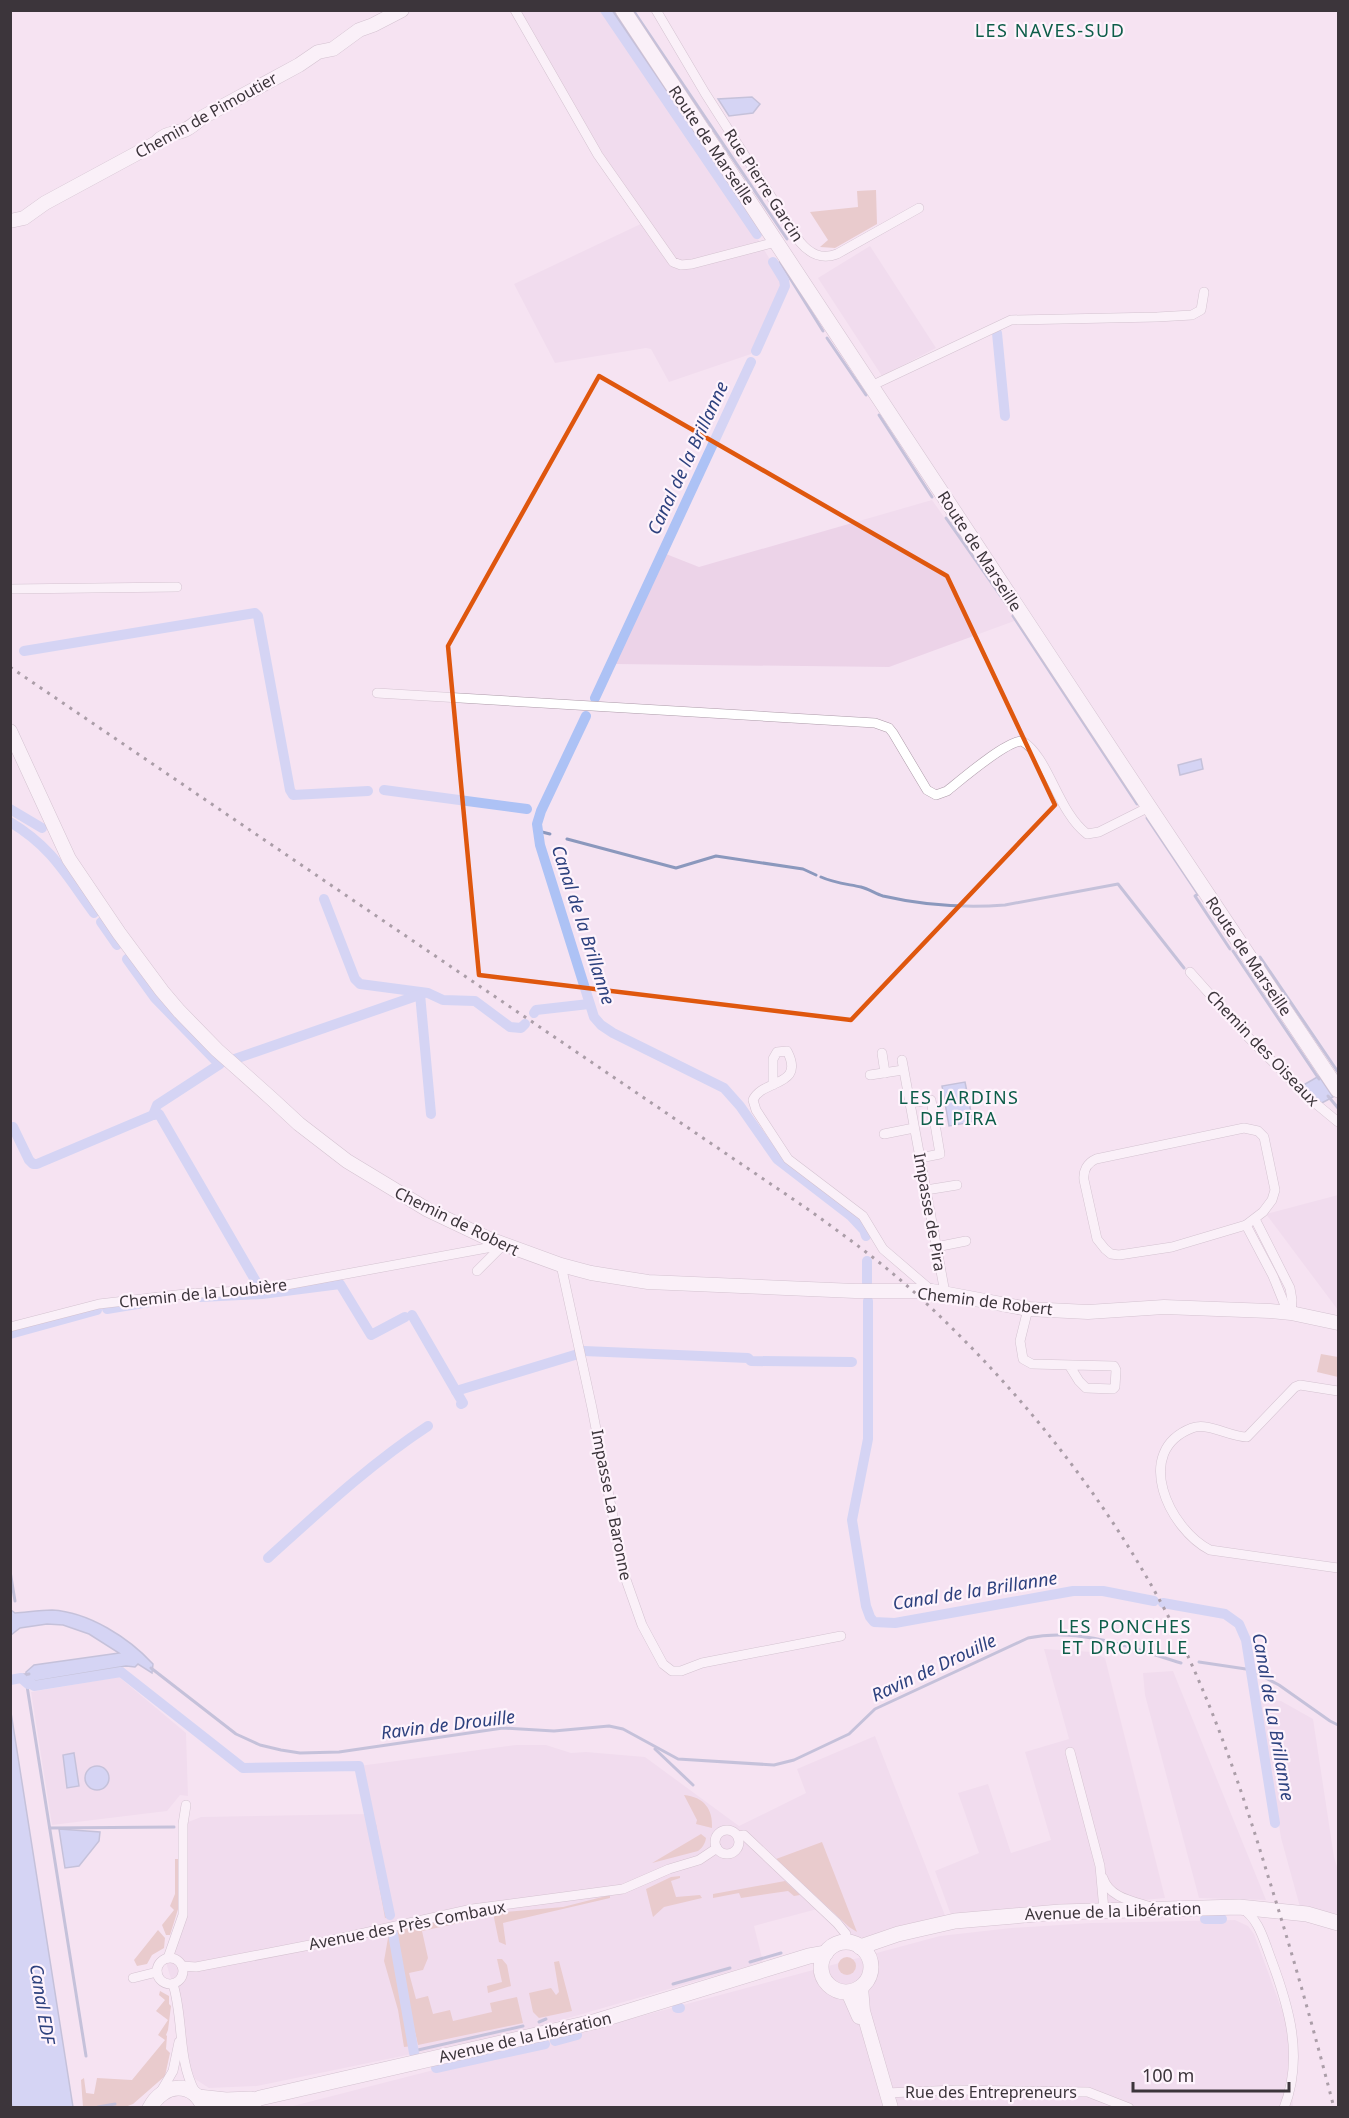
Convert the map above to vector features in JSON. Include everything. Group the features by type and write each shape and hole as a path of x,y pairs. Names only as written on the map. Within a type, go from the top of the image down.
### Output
{"main road":[{"name":"Route de Marseille","path":"623,10 1338,1090"},
{"name":"Avenue de la Libération","path":"853,1945 955,1921 1010,1915 1104,1910 1239,1907 1307,1914 1338,1923"},
{"path":"870,1962 888,1938"},
{"path":"838,1944 853,1945 865,1951 870,1962 870,1976 854,1989 833,1988 827,1983 824,1961 838,1944"},
{"name":"Avenue de la Libération","path":"155,2100 176,2088 184,2089 201,2102 260,2098 597,2021 787,1965 824,1961"},
{"name":"Avenue de la Libération","path":"238,2108 260,2098"},
{"path":"141,2108 155,2100"}],"street":[{"name":"Chemin de Pimoutier","path":"10,221 24,218 53,199 156,143 171,132 183,131 191,127 202,117 299,65 318,52 333,49 359,30 402,10"},
{"path":"515,10 598,155 673,262 681,265 692,264 776,242"},
{"name":"Rue Pierre Garcin","path":"656,10 705,93 800,242 809,252 822,257 837,254 919,208"},
{"path":"871,386 1011,320 1192,315 1199,312 1202,307 1204,292"},
{"path":"10,590 177,587"},
{"path":"376,693 875,723 889,728 927,790 936,795 947,791 1004,747 1015,741 1022,741 1034,752 1072,820 1088,834 1099,832 1149,807"},
{"name":"Chemin de Robert","path":"10,732 65,852 79,876 162,991 206,1038 299,1124 348,1161 428,1210 503,1245 591,1274 648,1282 855,1291 938,1292 1028,1309 1088,1312 1164,1307 1291,1313 1338,1323"},
{"name":"Chemin des Oiseaux","path":"1190,972 1247,1036 1309,1098 1338,1122"},
{"path":"772,1084 773,1057 780,1051 788,1053 790,1066 788,1077 757,1094 753,1103 785,1157 863,1216 883,1249 938,1292"},
{"path":"870,1075 885,1073 882,1053"},
{"name":"Impasse de Pira","path":"885,1073 902,1065 936,1246 938,1292"},
{"path":"909,1103 931,1100 940,1154 920,1158"},
{"path":"884,1134 914,1128"},
{"path":"1253,1128 1264,1137 1275,1190 1272,1200 1251,1222 1172,1247 1119,1255 1111,1254 1097,1239 1084,1171 1089,1163 1096,1159 1253,1128"},
{"path":"926,1190 957,1185"},
{"path":"1251,1222 1290,1288 1291,1313"},
{"path":"936,1246 966,1241"},
{"path":"477,1271 503,1245"},
{"name":"Chemin de la Loubière","path":"10,1327 101,1304 177,1294 259,1290 503,1245"},
{"name":"Impasse La Baronne","path":"561,1265 592,1408 624,1574 642,1624 663,1664 672,1671 681,1671 702,1663 841,1636"},
{"path":"1028,1309 1020,1341 1023,1359 1032,1364 1114,1366 1116,1370 1115,1387 1113,1389 1086,1388 1069,1365"},
{"path":"1338,1391 1298,1385 1247,1437 1200,1427 1185,1432 1166,1450 1161,1460 1160,1475 1168,1503 1182,1529 1202,1546 1215,1551 1338,1568"},
{"path":"1070,1752 1106,1885 1115,1894 1156,1909"},
{"path":"173,1984 160,1980 157,1972 159,1964 168,1958 183,1915 183,1824 186,1805"},
{"path":"740,1835 739,1846 735,1851 725,1854 717,1848 715,1839 722,1830 733,1830 740,1835 837,1923 853,1945"},
{"name":"Avenue des Près Combaux","path":"182,1966 196,1968 472,1909 623,1889 669,1869 699,1860 717,1848"},
{"path":"171,1855 183,1855"},
{"path":"1102,1874 1104,1910"},
{"path":"1239,1907 1251,1916 1261,1933 1286,1998 1294,2042 1292,2076 1284,2108"},
{"path":"1261,1933 1265,1917 1272,1909"},
{"path":"168,1958 176,1959 182,1966 182,1977 173,1984"},
{"name":"Avenue des Près Combaux","path":"182,1977 196,1968"},
{"path":"133,1978 157,1972"},
{"path":"173,1984 188,2076 201,2102"},
{"path":"854,1989 858,2014 891,2108"},
{"path":"155,2100 173,2071 180,2037"},
{"name":"Rue des Entrepreneurs","path":"885,2090 1088,2092 1129,2108"}],"highlighted area":[{"path":"599,376 947,576 1055,805 851,1020 479,975 448,646"}],"shaded area":[{"path":"518,11 601,11 755,234 783,282 751,354 669,382 651,349 646,348 555,363 514,284 647,221 590,134"},
{"path":"876,190 877,224 835,248 820,247 828,240 810,212 858,207 857,191"},
{"path":"870,246 936,348 882,376 818,278"},
{"path":"932,500 1017,620 889,667 615,664 666,554 699,567"},
{"path":"1338,1195 1338,1310 1266,1214"},
{"path":"1321,1354 1338,1357 1338,1377 1317,1372"},
{"path":"1044,1649 1093,1652 1105,1658 1165,1898 952,1918 935,1871 979,1853 958,1793 988,1784 1011,1853 1051,1840 1025,1752 1069,1739"},
{"path":"1173,1671 1266,1900 1199,1898 1145,1695 1143,1673"},
{"path":"119,1677 186,1733 188,1796 180,1795 167,1811 52,1825 31,1692"},
{"path":"1260,1701 1281,1701 1313,1719 1334,1857 1338,1870 1338,1914 1300,1907 1281,1838"},
{"path":"875,1736 946,1918 862,1944 821,1908 754,1926 763,1962 523,2031 257,2086 209,2088 195,2079 190,2066 177,1999 165,1959 183,1915 183,1824 201,1817 367,1814 359,1766 516,1745 546,1745 571,1753 586,1752 645,1757 739,1826 806,1793 797,1769"},
{"path":"684,1795 697,1798 706,1805 711,1815 712,1828 696,1824 697,1820"},
{"path":"376,1824 393,1916 385,1918 368,1825"},
{"path":"701,1834 706,1838 698,1851 652,1863"},
{"path":"822,1842 857,1932 776,1859"},
{"path":"175,1859 178,1859 179,1906 170,1935 166,1935 162,1925 174,1910 170,1906 175,1894"},
{"path":"680,1876 671,1881 676,1897 700,1895 702,1898 664,1907 653,1917 646,1889 671,1877"},
{"path":"785,1881 800,1895 794,1896 788,1891 741,1898 739,1893 713,1898 713,1894"},
{"path":"610,1895 610,1898 503,1923 506,1945 499,1942 493,1913 563,1907"},
{"path":"465,1915 469,1921 422,1931 428,1958 423,1970 409,1973 416,1999 428,1996 433,2014 450,2010 453,2021 492,2012 490,2003 517,1997 523,2023 418,2045 403,1988 412,2046 404,2047 398,2010 384,1961 389,1932"},
{"path":"1235,1920 1248,1926 1254,1934 1289,2029 1293,2108 285,2108 578,2033 940,1936 1011,1928 1091,1923"},
{"path":"158,1930 165,1938 164,1948 152,1955 147,1964 137,1966 134,1960"},
{"path":"847,1957 853,1960 856,1966 853,1972 847,1975 841,1972 838,1966 841,1960"},
{"path":"497,1959 502,1959 507,1965 511,1986 488,1993 487,1986 502,1982"},
{"path":"559,1961 572,2011 539,2018 533,2012 529,1993 551,1988 556,1995 559,1992 554,1962"},
{"path":"160,1991 169,1996 171,2006 166,2035 166,2049 170,2053 165,2076 133,2104 125,2107 83,2107 81,2080 84,2078 86,2093 94,2094 97,2078 132,2080 165,2040 158,2035 168,2020 156,2011 165,2000 159,1995"}],"water":[{"path":"752,97 760,104 753,113 729,116 718,99"},
{"path":"1201,759 1203,769 1180,775 1178,765"},
{"path":"1319,1076 1333,1097 1318,1105 1300,1087"},
{"path":"965,1082 973,1122 949,1126 942,1086"},
{"path":"11,1610 15,1613 52,1610 94,1621 120,1636 143,1654 153,1664 152,1673 138,1664 135,1667 126,1666 36,1681 26,1678 26,1672 34,1665 119,1653 89,1634 63,1625 47,1624 20,1628 11,1635"},
{"name":"Canal EDF","path":"10,1706 73,2107 12,2107 10,2097"},
{"path":"74,1753 79,1786 67,1788 63,1755"},
{"path":"97,1766 102,1767 108,1773 108,1783 102,1789 97,1790 92,1789 86,1783 85,1778 86,1773 92,1767"},
{"path":"59,1829 100,1832 99,1841 79,1866 65,1868"}],"waterway":[{"name":"Canal de la Brillanne","path":"605,10 757,234"},
{"path":"612,10 758,229"},
{"path":"633,10 787,239"},
{"name":"Canal de la Brillanne","path":"756,351 785,286 773,262"},
{"path":"780,262 823,331"},
{"path":"997,333 1005,416"},
{"path":"827,338 866,395"},
{"name":"Canal de la Brillanne","path":"595,698 751,362"},
{"path":"879,415 932,497"},
{"path":"946,518 1007,605"},
{"path":"24,651 255,613 258,616 290,790 293,795 368,791"},
{"path":"1013,616 1137,804"},
{"name":"Canal de la Brillanne","path":"586,716 537,824 540,845 594,1017 613,1033 724,1088 740,1106 777,1159 851,1216 864,1230 866,1236"},
{"path":"384,790 527,809"},
{"path":"10,809 42,828"},
{"path":"1147,818 1198,894 1195,896 1230,949"},
{"path":"10,822 37,841 48,852 94,913"},
{"path":"538,831 550,834"},
{"path":"567,839 676,868 716,856 803,869 816,875"},
{"path":"821,877 861,887 883,896 928,904 959,906 1005,905 1118,884 1184,968"},
{"path":"324,899 355,979 360,984 428,993 443,1000 475,1001 510,1027 521,1028 525,1024"},
{"path":"101,922 117,945"},
{"path":"1233,951 1319,1079"},
{"path":"1260,957 1338,1072"},
{"path":"127,959 155,998 219,1064"},
{"path":"420,994 431,1114"},
{"path":"232,1060 422,994"},
{"path":"534,1013 536,1010 589,1004"},
{"path":"10,1129 13,1127 29,1160 37,1164 153,1115 157,1105 220,1064"},
{"path":"1328,1096 1338,1108"},
{"path":"153,1115 159,1114 258,1285"},
{"path":"867,1261 867,1283"},
{"path":"200,1297 262,1294 340,1284 371,1335 405,1317"},
{"name":"Canal de la Brillanne","path":"868,1301 868,1439 852,1520 866,1606 874,1622 895,1623 1073,1591 1103,1591 1154,1601"},
{"path":"107,1309 149,1302"},
{"path":"10,1334 97,1310"},
{"path":"412,1315 456,1391"},
{"path":"584,1351 748,1358 751,1361 852,1362"},
{"path":"461,1404 463,1403 456,1391 578,1354"},
{"path":"268,1558 365,1472 428,1426"},
{"path":"10,1571 15,1601"},
{"name":"Canal de La Brillanne","path":"1163,1603 1225,1614 1239,1624 1246,1640 1275,1823"},
{"name":"Ravin de Drouille","path":"151,1668 236,1734 260,1745 300,1753 339,1752 503,1728 554,1731 609,1726 623,1729 678,1759 774,1765 794,1760 849,1734 875,1709 1028,1638 1048,1635 1087,1637 1181,1663"},
{"name":"Ravin de Drouille","path":"1199,1662 1246,1669"},
{"path":"10,1680 21,1678 34,1686 121,1672 243,1768 359,1766 390,1915"},
{"path":"10,1677 29,1674"},
{"name":"Ravin de Drouille","path":"1258,1674 1279,1685 1338,1725"},
{"path":"27,1686 86,2056"},
{"path":"655,1749 693,1785"},
{"path":"50,1828 174,1827"},
{"name":"Canal de La Brillanne","path":"1205,1919 1222,1919"},
{"path":"393,1934 414,2053"},
{"path":"750,1962 781,1953"},
{"path":"673,1984 730,1968"},
{"path":"539,2022 546,2019"},
{"path":"413,2049 418,2050 523,2026"},
{"path":"555,2041 577,2035"},
{"path":"436,2068 545,2044"},
{"path":"98,2107 115,2104"}],"railway":[{"path":"10,667 809,1210 863,1249 914,1292 995,1372 1068,1460 1102,1507 1133,1554 1187,1654 1221,1736 1250,1819 1311,2020 1334,2108"}],"district":[{"name":"LES NAVES-SUD","path":"1050,31"},
{"name":"LES JARDINS DE PIRA","path":"959,1108"},
{"name":"LES PONCHES ET DROUILLE","path":"1125,1637"}]}
